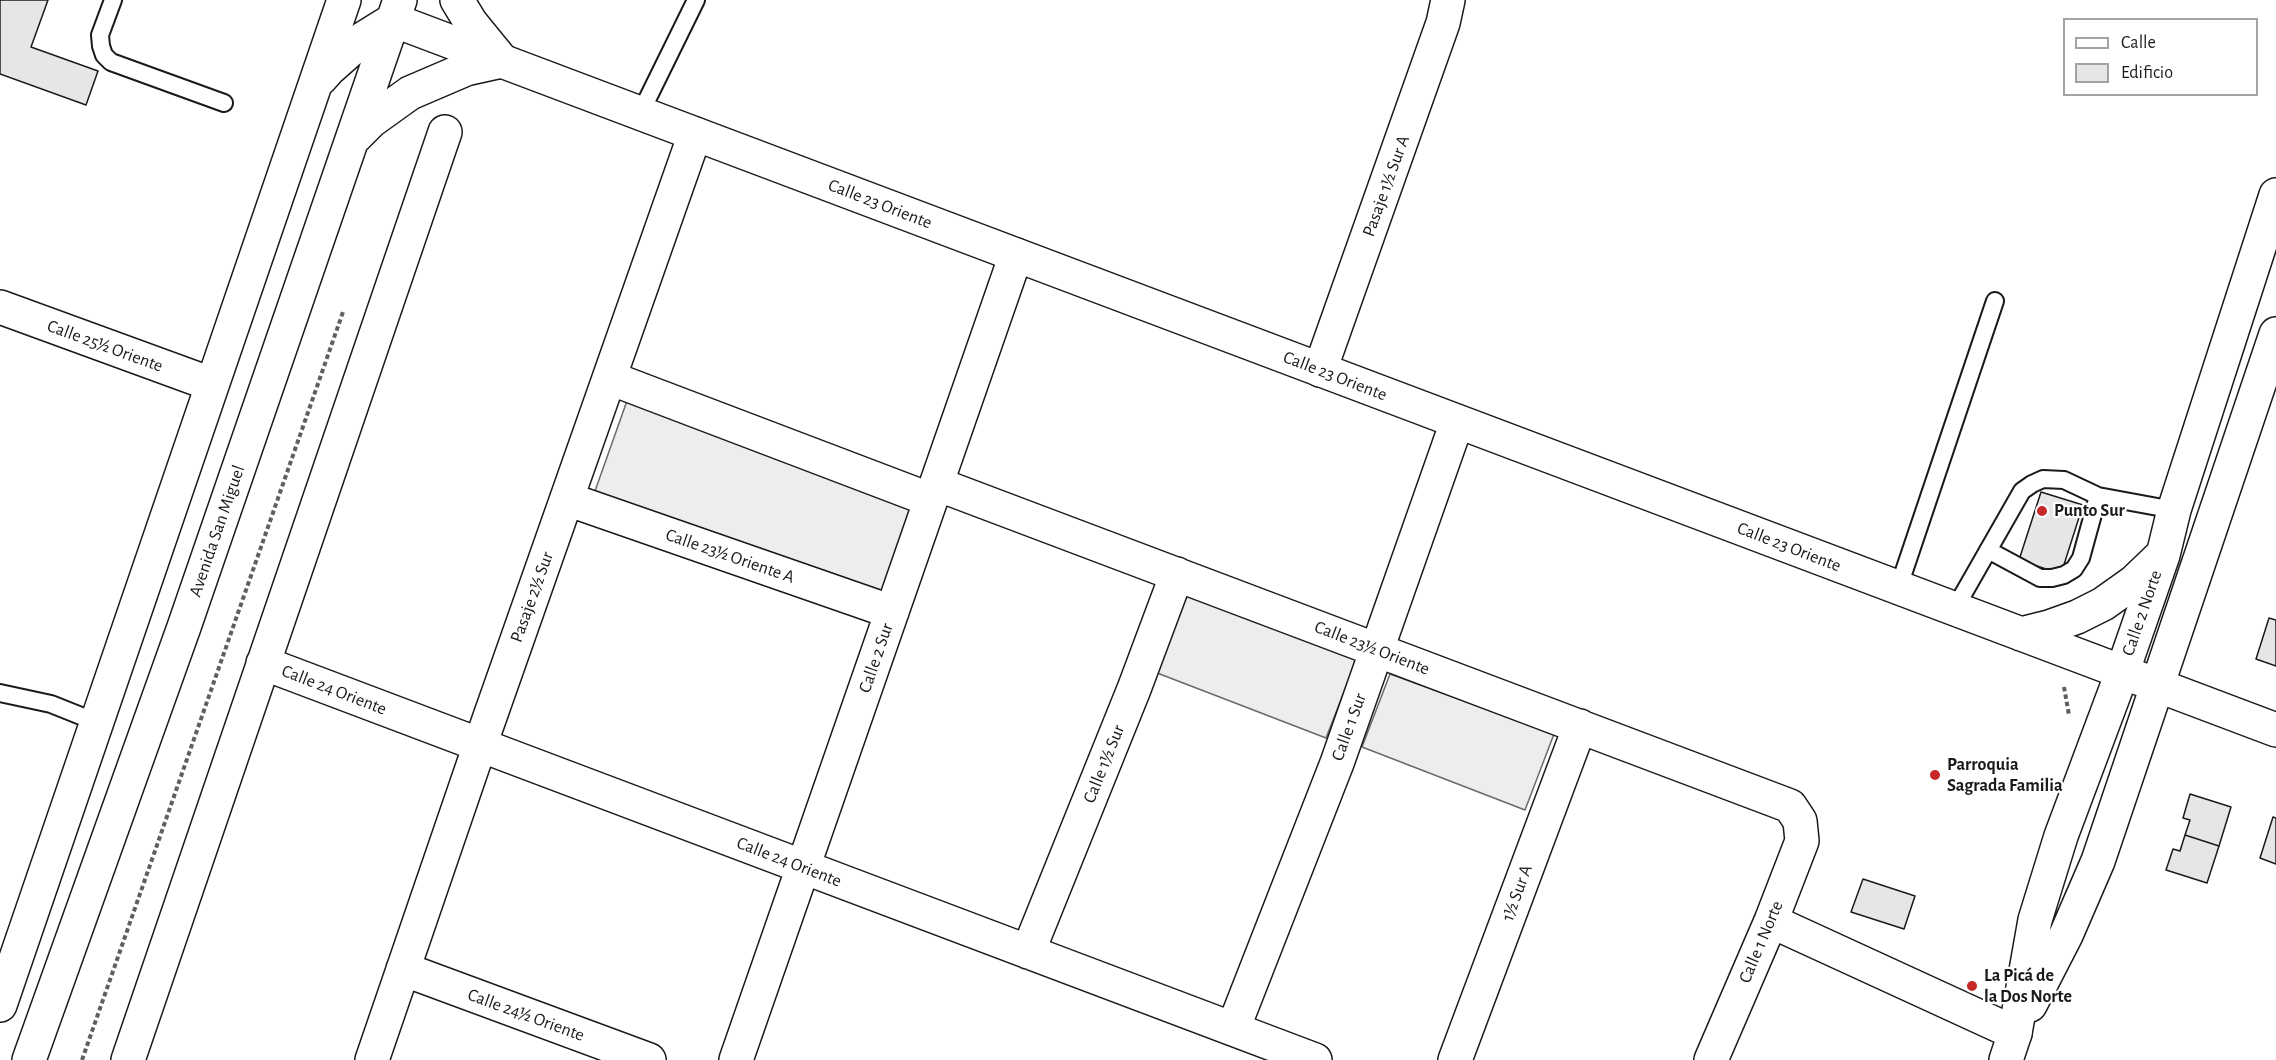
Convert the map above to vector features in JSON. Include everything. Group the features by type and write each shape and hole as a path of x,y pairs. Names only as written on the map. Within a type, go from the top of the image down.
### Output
{"main road":[{"path":"0,1005 7,965 96,722 344,0"},
{"path":"353,139 371,121 410,93 466,69 502,61 476,30 457,0"},
{"name":"Pasaje 1½ Sur A","path":"1320,370 1440,34 1448,0"},
{"path":"315,85 393,7"},
{"name":"Calle 23 Oriente","path":"393,7 502,61 2276,730"},
{"name":"Avenida San Miguel","path":"29,1060 184,627 353,139 393,7"},
{"path":"128,1060 445,132"},
{"name":"Pasaje 2½ Sur","path":"372,1060 695,134"},
{"name":"Calle 2 Norte","path":"2011,1047 2035,920 2061,836 2163,555 2174,510 2276,195"},
{"name":"Calle 2 Sur","path":"736,1060 1016,255"},
{"name":"Calle 25½ Oriente","path":"0,307 211,384"},
{"path":"1771,921 2011,1047 2066,935 2098,861 2276,334"},
{"path":"610,378 934,492"},
{"name":"Calle 1 Sur","path":"1233,1029 1337,763 1457,422"},
{"name":"Calle 23½ Oriente","path":"934,492 1177,574 1580,726 1790,806 1800,821"},
{"name":"Calle 23½ Oriente A","path":"567,499 892,612"},
{"path":"2021,634 2049,627 2103,604 2134,582 2163,555"},
{"name":"Calle 1½ Sur","path":"1028,952 1134,688 1177,574"},
{"name":"Calle 24 Oriente","path":"263,663 1315,1060"},
{"name":"1½ Sur A","path":"1455,1060 1580,726"},
{"name":"Calle 1 Norte","path":"1711,1060 1771,921 1802,841 1800,821"},
{"name":"Calle 24½ Oriente","path":"403,969 649,1060"}],"lane":[{"path":"114,0 100,35 100,46 104,55 111,62 127,70 224,102"},
{"path":"641,112 696,0"},
{"path":"1898,589 1995,301"},
{"path":"1954,610 2022,491 2043,479 2064,480 2098,496 2174,510"},
{"path":"1988,550 2040,578 2064,575 2074,569 2082,558 2098,496"},
{"path":"0,693 51,704 96,722"}],"shaded area":[{"path":"628,398 916,507 886,592 595,491"},
{"path":"1178,592 1358,656 1326,738 1152,671"},
{"path":"1390,674 1554,734 1525,810 1362,747"}],"building":[{"path":"0,0 48,0 31,47 98,71 86,105 0,74"},
{"path":"2041,492 2083,505 2061,574 2019,560"},
{"path":"2269,618 2276,620 2276,666 2256,659"},
{"path":"2190,794 2231,807 2219,846 2185,835 2190,820 2183,818"},
{"path":"2273,817 2276,818 2276,864 2260,858"},
{"path":"2185,835 2219,846 2207,883 2166,870 2173,849 2180,851"},
{"path":"1863,879 1915,896 1904,929 1851,912"}],"place":[{"name":"Punto Sur","path":"2042,511"},
{"name":"Parroquia Sagrada Familia","path":"1935,775"},
{"name":"La Picá de la Dos Norte","path":"1972,986"}]}
